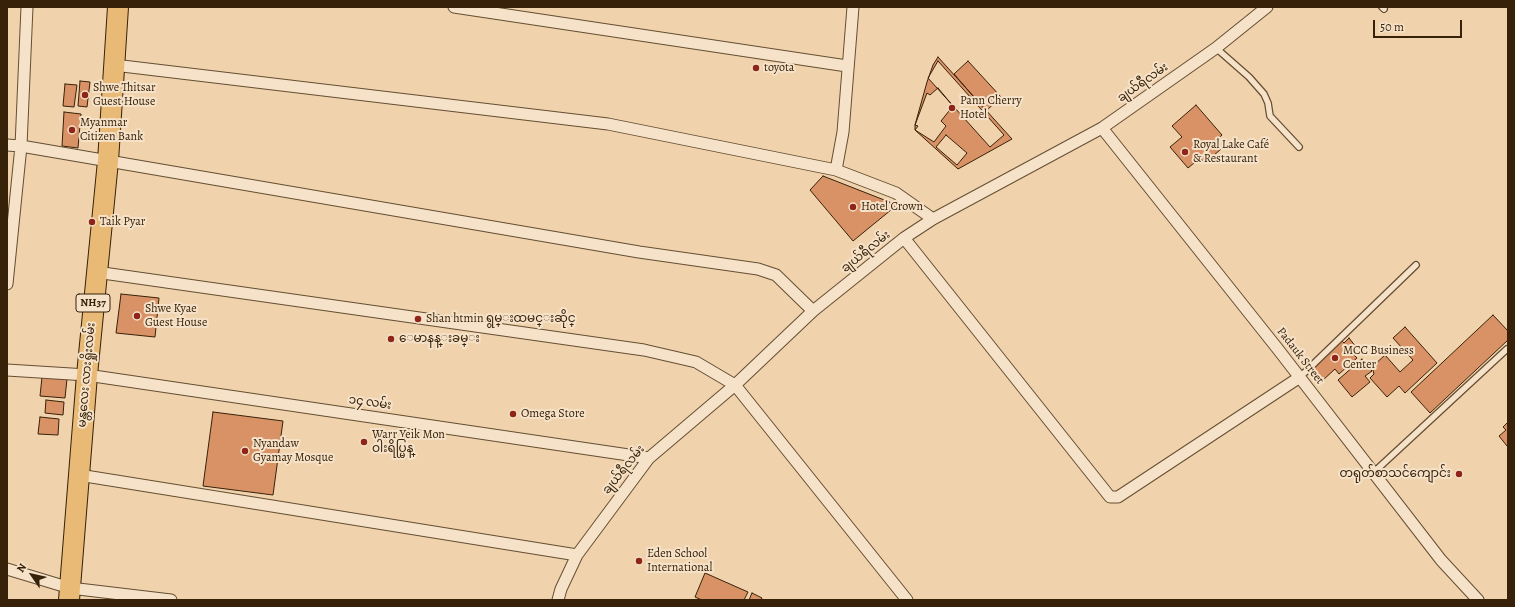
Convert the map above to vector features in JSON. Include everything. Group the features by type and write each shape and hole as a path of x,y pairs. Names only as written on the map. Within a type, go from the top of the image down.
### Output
{"highway":[{"name":"မန္တလေး လားရှိုးလမ်း","path":"70,594 96,272 108,161 118,7"}],"street":[{"path":"7,284 21,146 27,7"},
{"path":"454,7 847,66"},
{"path":"836,170 843,132 847,66 853,7"},
{"name":"ချယ်ရီလမ်း","path":"558,600 561,589 577,555 649,458 735,385 813,311 904,238 933,219 1102,128 1216,48 1267,7"},
{"path":"114,65 608,124 836,170 896,193 933,219"},
{"name":"Padauk Street","path":"1102,128 1300,377 1441,560 1478,600"},
{"path":"7,145 21,146 639,252 758,269 776,275 813,311"},
{"path":"904,238 1110,497 1118,497 1300,377"},
{"path":"96,272 644,350 696,362 735,385 907,600"},
{"name":"၁၄ လမ်း","path":"7,370 87,375 649,458"},
{"path":"79,475 577,555"},
{"path":"7,570 70,594 171,600"}],"lane":[{"path":"1216,48 1249,77 1264,94 1267,98 1270,116 1299,147"},
{"path":"1300,377 1416,265"},
{"path":"1373,472 1507,349"}],"building":[{"name":"Pann Cherry Hotel","path":"938,57 1012,139 958,169 915,130 915,125 927,82 933,65"},
{"path":"938,61 1004,135 990,147 928,78"},
{"path":"968,61 1001,97 986,111 954,74"},
{"path":"80,81 90,82 87,107 78,106"},
{"path":"65,84 77,85 74,107 63,106"},
{"path":"938,88 953,106 941,121 946,126 934,142 915,130 918,126 915,125 927,93 930,95"},
{"path":"1196,105 1222,135 1214,142 1221,149 1205,163 1200,158 1188,168 1170,147 1182,137 1172,126"},
{"path":"64,112 81,114 78,148 62,146"},
{"path":"946,135 967,153 957,165 936,147"},
{"path":"823,176 897,205 853,241 810,190"},
{"path":"121,294 159,298 155,337 116,333"},
{"path":"1493,315 1508,331 1508,340 1430,413 1411,392"},
{"path":"1405,327 1437,363 1405,393 1399,386 1387,397 1370,378 1374,374 1372,367 1385,355 1400,372 1413,360 1393,338"},
{"path":"1349,338 1356,347 1351,352 1357,358 1339,374 1335,369 1322,381 1310,367 1341,340 1344,343"},
{"path":"1362,359 1372,371 1365,376 1370,382 1352,397 1338,380"},
{"path":"42,377 67,379 65,398 40,396"},
{"path":"46,400 64,402 63,415 45,413"},
{"path":"213,412 283,421 273,495 203,486"},
{"path":"40,417 59,419 58,435 38,434"},
{"path":"1508,422 1507,446 1499,436 1506,430 1503,427"},
{"path":"705,573 748,592 744,600 702,600 695,597"},
{"path":"752,593 762,598 761,600 749,600"}],"place":[{"name":"toyota","path":"756,68"},
{"name":"Shwe Thitsar Guest House","path":"85,95"},
{"name":"Pann Cherry Hotel","path":"952,108"},
{"name":"Myanmar Citizen Bank","path":"72,130"},
{"name":"Royal Lake Café & Restaurant","path":"1185,152"},
{"name":"Hotel Crown","path":"853,207"},
{"name":"Taik Pyar","path":"92,222"},
{"name":"Shwe Kyae Guest House","path":"137,316"},
{"name":"Shan htmin ရွမ္းထမင္းဆိုင္","path":"418,319"},
{"name":"ေမာနန္းခမ္း","path":"391,339"},
{"name":"MCC Business Center","path":"1335,358"},
{"name":"Omega Store","path":"513,414"},
{"name":"Warr Yeik Mon ဝါးရိပ္မြန္","path":"364,442"},
{"name":"Nyandaw Gyamay Mosque","path":"245,451"},
{"name":"တရုတ်စာသင်ကျောင်း","path":"1459,474"},
{"name":"Eden School International","path":"639,561"}]}
